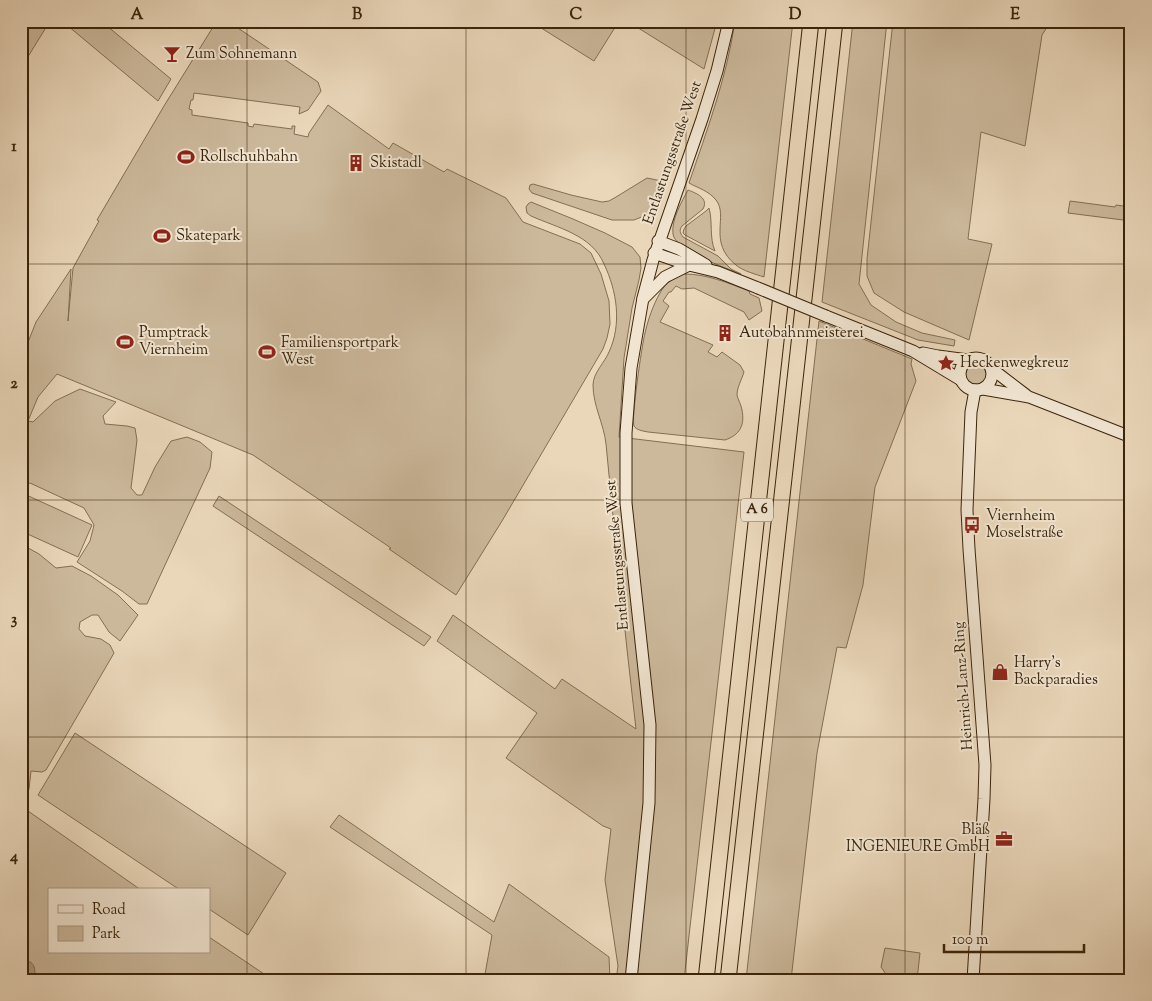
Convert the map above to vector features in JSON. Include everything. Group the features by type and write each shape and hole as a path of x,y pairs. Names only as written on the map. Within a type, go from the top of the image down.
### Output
{"highway":[{"name":"A 6","path":"706,980 811,21"},
{"name":"A 6","path":"728,980 835,21"}],"street":[{"name":"Entlastungsstraße West","path":"630,980 649,803 650,725 626,494 626,433 631,368 643,299 654,253 718,71 729,21"},
{"path":"658,241 679,250 718,272 913,351 961,380 966,387 1029,397 1131,437"},
{"path":"654,253 689,265 718,272"},
{"path":"643,299 665,278 689,265"},
{"path":"913,351 968,360"},
{"path":"961,380 960,372 965,362 974,358 980,358 1029,397"},
{"path":"979,389 986,387 991,381 992,369"},
{"name":"Heinrich-Lanz-Ring","path":"973,980 985,764 967,510 971,412 979,389"}],"green space":[{"path":"21,21 50,21 21,68"},
{"path":"62,21 101,21 171,79 158,101"},
{"path":"530,21 619,21 594,61"},
{"path":"627,21 717,21 704,69"},
{"path":"735,21 793,21 764,277 742,269 727,256 720,239 721,214 716,200 710,194 689,183 722,83"},
{"path":"853,21 887,21 859,284 871,305 896,322 922,333 955,340 954,346 918,340 822,302"},
{"path":"893,21 1051,21 1042,35 1025,146 981,132 968,239 992,244 969,340 904,312 874,293 867,276 867,259"},
{"name":"Familiensportpark West","path":"220,22 229,22 318,82 321,91 308,110 299,114 300,107 194,93 189,109 192,110 192,115 248,123 248,126 253,127 254,124 292,129 292,126 295,126 294,134 308,137 328,105 389,149 393,143 444,172 447,169 506,198 523,222 580,244 591,253 601,274 609,301 610,324 603,349 502,521 456,595 389,549 391,548 253,455 57,374 38,397 28,421 33,422 55,401 80,389 116,402 103,416 105,424 135,428 137,440 131,488 137,495 142,495 155,467 171,441 187,437 200,442 212,452 210,468 147,604 139,604 77,562 90,541 94,525 84,508 30,483 21,489 21,360 36,322 71,269 68,321 73,268 99,221 97,220 213,27"},
{"path":"647,178 666,182 656,198 657,203 649,214 634,220 612,220 532,193 529,189 530,185 533,184 602,202 609,201"},
{"path":"688,190 701,197 704,205 703,209 682,226 680,230 682,236 718,256 731,269 741,274 702,258 682,246 676,240 673,234 674,223"},
{"path":"1070,201 1115,207 1116,205 1131,207 1131,221 1068,213"},
{"path":"531,202 605,233 632,247 640,257 641,268 624,358 619,437 744,452 684,980 616,980 618,966 605,880 611,829 603,826 506,758 537,713 437,641 453,615 555,689 562,679 636,729 606,444 593,393 595,376 607,356 616,330 615,296 599,254 583,239 527,213 526,207"},
{"path":"709,208 715,251 683,233 686,226"},
{"path":"684,274 717,280 749,291 750,294 759,298 762,311 749,320 744,312 694,288 682,289 676,286 663,301 669,306 660,322 713,345 708,352 717,357 722,352 740,365 744,372 737,395 742,410 742,425 738,432 725,440 648,432 634,426 639,366 649,318 662,289 667,283"},
{"path":"819,321 912,359 911,364 916,381 875,487 863,585 846,648 837,647 817,753 791,980 746,980"},
{"path":"976,363 984,366 987,374 984,382 976,385 968,382 965,374 968,366"},
{"path":"22,493 92,525 78,557 21,531"},
{"path":"219,496 431,637 424,646 213,506"},
{"path":"21,544 39,554 56,568 72,566 91,576 118,595 138,615 120,641 109,632 98,615 92,615 80,622 79,629 85,636 101,639 110,645 114,653 46,770 42,772 31,771 29,789 28,792 24,793 28,811 138,888 48,888 48,954 210,954 210,938 273,980 21,980"},
{"path":"75,733 286,873 248,935 210,910 210,888 177,888 38,795"},
{"path":"339,815 494,922 509,884 609,957 610,980 484,980 492,935 330,827"},
{"path":"885,948 920,953 917,980 890,980 881,967"}],"shaded area":[{"path":"21,961 32,963 35,968 35,980 21,980"}],"place":[{"name":"Zum Sohnemann","path":"172,54"},
{"name":"Rollschuhbahn","path":"186,157"},
{"name":"Skistadl","path":"356,163"},
{"name":"Skatepark","path":"162,236"},
{"name":"Autobahnmeisterei","path":"725,333"},
{"name":"Pumptrack Viernheim","path":"125,342"},
{"name":"Familiensportpark West","path":"267,352"},
{"name":"Heckenwegkreuz","path":"946,363"},
{"name":"Viernheim Moselstraße","path":"972,525"},
{"name":"Harry's Backparadies","path":"1000,672"},
{"name":"Bläß INGENIEURE GmbH","path":"1004,839"}]}
